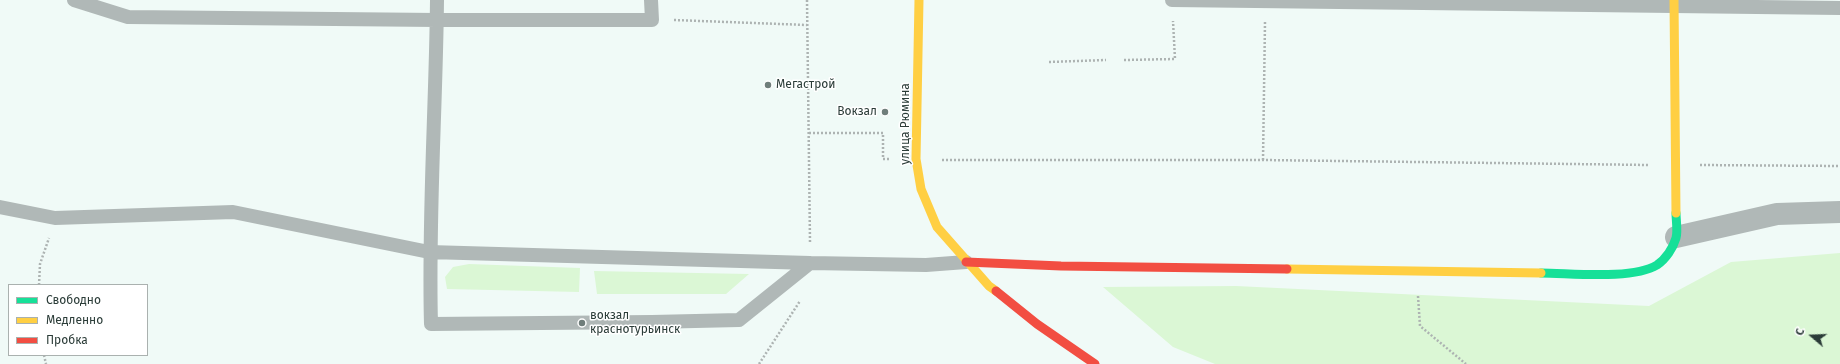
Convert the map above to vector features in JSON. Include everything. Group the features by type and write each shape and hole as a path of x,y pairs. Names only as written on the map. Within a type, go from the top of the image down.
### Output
{"street":[{"name":"улица Рюмина","path":"919,0 916,159 921,189 937,227 966,262 989,286 1037,324 1095,364"},
{"path":"966,262 1069,266 1613,274 1636,273 1655,267 1668,254 1676,237 1674,3"},
{"path":"1676,237 1777,214 1840,212"}],"lane":[{"path":"74,0 128,17 437,20 652,20 652,0"},
{"path":"437,0 436,80 429,252 431,324 739,320 810,264"},
{"path":"1172,0 1266,2 1368,1 1674,3 1840,8"},
{"path":"0,207 55,218 232,212 429,252 810,264 926,265 966,262"}],"path":[{"path":"759,364 808,288 810,264 807,0"},
{"path":"1124,60 1175,59 1172,0"},
{"path":"1263,160 1266,2"},
{"path":"652,20 694,20 807,25"},
{"path":"1049,62 1106,60"},
{"path":"809,133 883,133 883,159 1263,160 1840,166"},
{"path":"39,284 40,264 55,218"},
{"path":"1417,271 1420,326 1466,364"}],"green space":[{"path":"1840,253 1840,364 1215,364 1173,347 1103,287 1236,286 1649,306 1731,262"},
{"path":"469,264 580,268 579,292 447,289 445,277 453,267"},
{"path":"594,271 749,274 726,294 597,294"}],"traffic: fast":[{"path":"1541,273 1601,275 1633,273 1646,270 1660,263 1675,242 1677,232 1676,213"}],"traffic: slow":[{"path":"919,0 916,159 921,189 937,227 989,286 996,291"},
{"path":"1674,0 1676,213"},
{"path":"1287,269 1541,273"}],"traffic: jam":[{"path":"966,262 1061,266 1287,269"},
{"path":"996,291 1037,324 1095,364"}],"place":[{"name":"Мегастрой","path":"768,85"},
{"name":"Вокзал","path":"885,112"},
{"name":"вокзал краснотурьинск","path":"582,323"}]}
